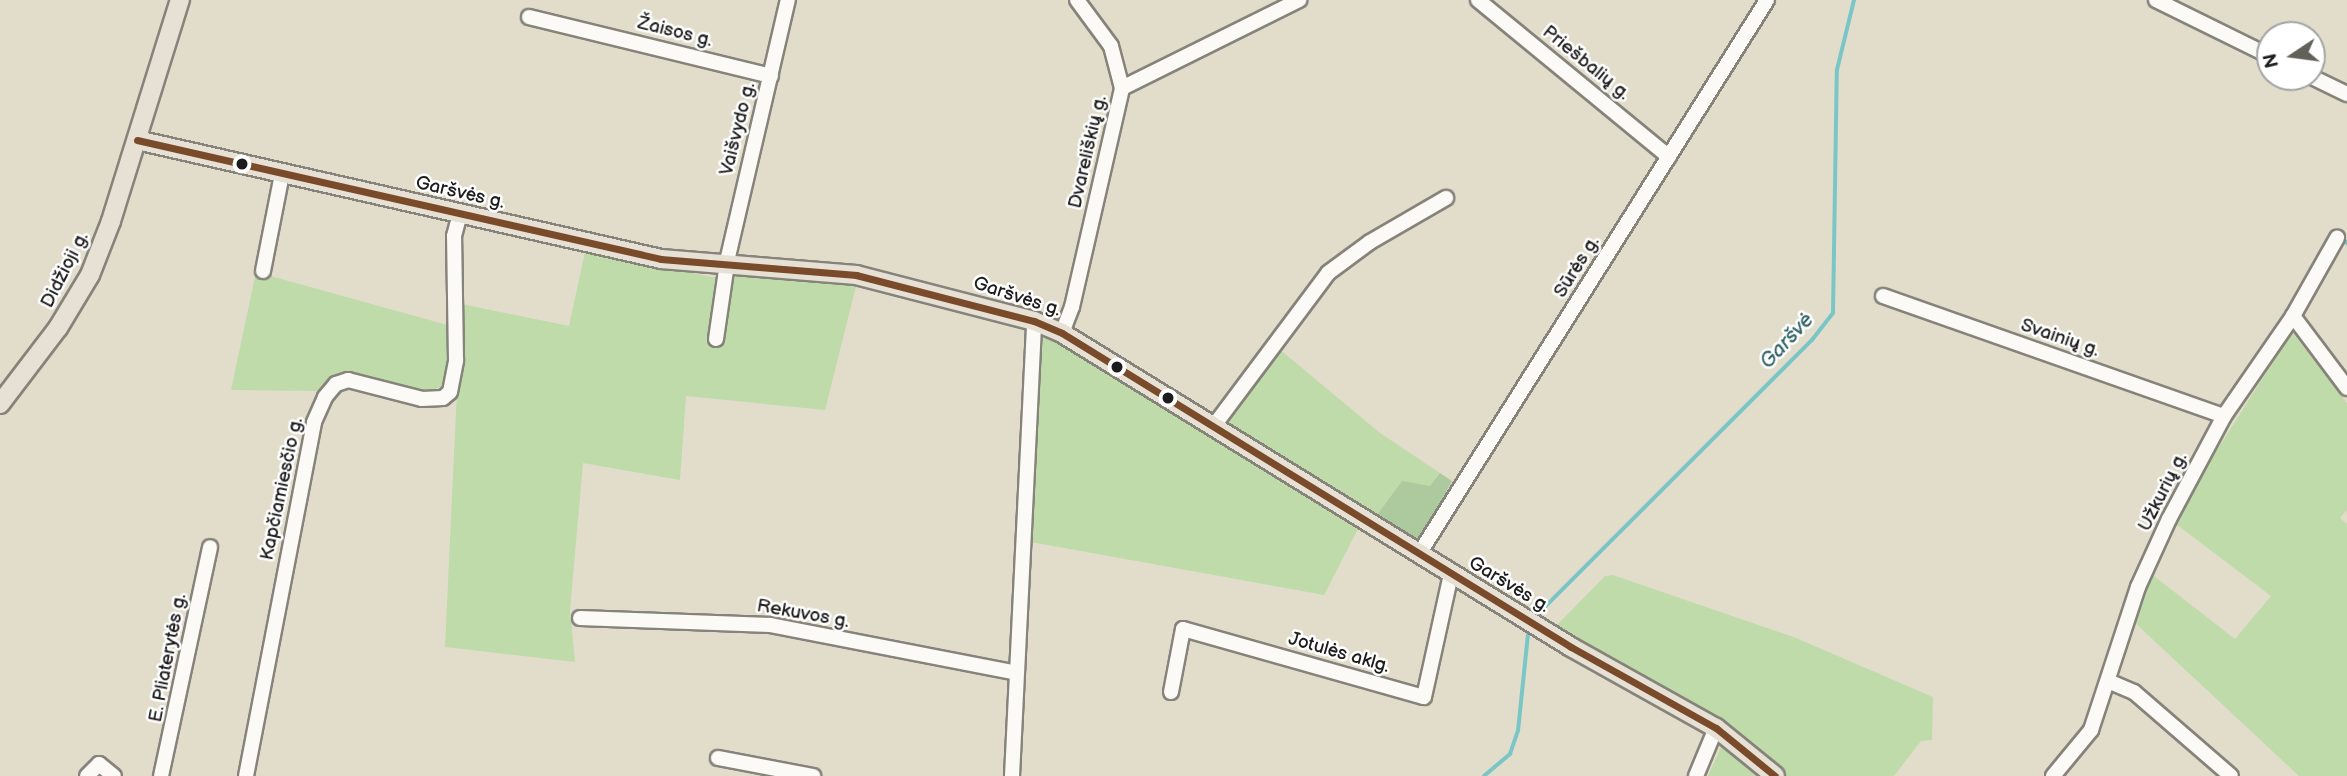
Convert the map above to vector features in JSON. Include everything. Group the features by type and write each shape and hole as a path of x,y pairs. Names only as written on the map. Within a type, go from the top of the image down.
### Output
{"main road":[{"name":"Didžioji g.","path":"0,404 58,328 90,275 137,140 180,0"},
{"name":"Garšvės g.","path":"137,140 661,259 726,267 803,268 856,275 1034,321 1062,333 1419,555 1716,728 1775,776"}],"street":[{"name":"Vaišvydo g.","path":"716,338 726,267 788,0"},
{"path":"1077,0 1111,46 1122,88"},
{"name":"Dvareliškių g.","path":"1062,333 1072,307 1122,88 1299,0"},
{"name":"Priešbalių g.","path":"1478,0 1669,157"},
{"name":"Sūrės g.","path":"1419,555 1767,0"},
{"path":"2156,0 2256,49"},
{"name":"Žaisos g.","path":"529,17 771,76"},
{"path":"2326,84 2347,94"},
{"path":"263,271 282,174"},
{"path":"1213,427 1328,273 1370,242 1446,198"},
{"name":"Kapčiamiesčio g.","path":"246,776 314,422 325,397 337,384 348,380 422,399 443,398 450,392 456,360 454,236 460,215"},
{"name":"Užkurių g.","path":"2053,776 2091,730 2138,587 2224,416 2293,316 2337,238"},
{"name":"Svainių g.","path":"1883,296 2224,416"},
{"path":"2293,316 2347,388"},
{"path":"1012,776 1034,321"},
{"name":"E. Pliaterytės g.","path":"161,776 210,547"},
{"name":"Jotulės aklg.","path":"1171,692 1183,629 1424,697 1451,573"},
{"name":"Rekuvos g.","path":"580,618 770,625 1016,673"},
{"path":"2108,681 2134,692 2231,776"},
{"path":"1696,776 1716,728"},
{"path":"718,758 813,776"},
{"path":"87,776 99,764 114,776"}],"green space":[{"path":"585,252 712,277 788,276 856,286 825,410 686,396 680,480 583,463 570,610 575,662 445,647 461,304 569,326"},
{"path":"256,272 451,326 450,381 429,393 354,375 334,379 320,391 231,390"},
{"path":"2292,332 2347,403 2347,510 2340,518 2347,524 2347,776 2299,776 2133,621 2150,573 2235,639 2271,596 2172,521"},
{"path":"1046,336 1358,529 1324,595 1031,542 1040,343"},
{"path":"1278,348 1380,433 1440,473 1430,486 1375,518 1222,426"},
{"path":"1440,473 1452,481 1421,538 1407,537 1375,518 1402,481 1430,486"},
{"path":"1613,575 1796,638 1933,697 1932,740 1921,741 1894,776 1786,776 1743,738 1691,703 1553,629 1605,576"},
{"path":"1722,745 1757,776 1708,776"}],"waterway":[{"name":"Garšvė","path":"1540,612 1812,340 1833,313 1837,70 1854,0"},
{"name":"Garšvė","path":"1484,776 1510,754 1518,731 1528,635"}],"transit line":[{"path":"137,140 661,259 856,275 1034,321 1062,333 1571,647 1716,728 1775,776"}]}
